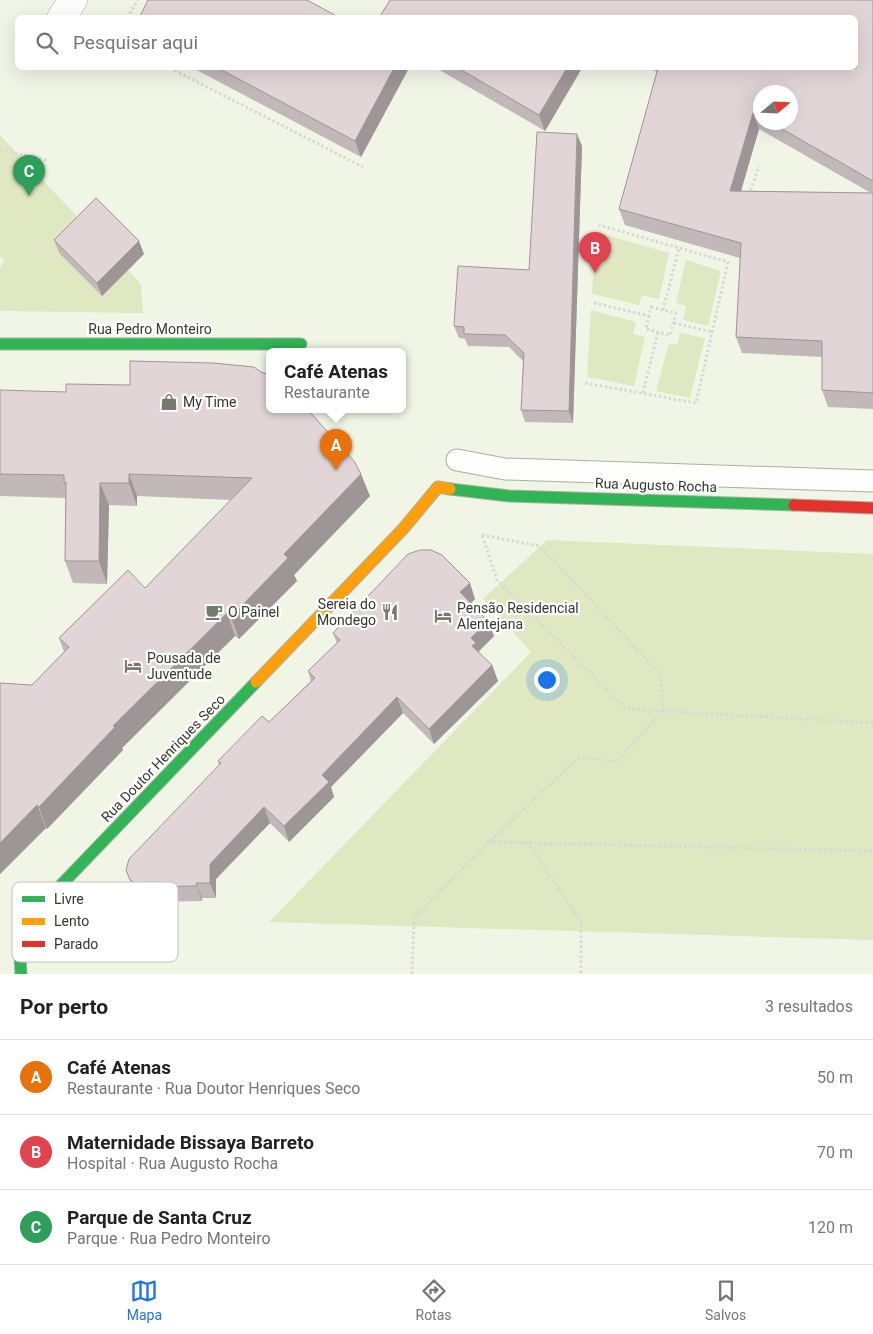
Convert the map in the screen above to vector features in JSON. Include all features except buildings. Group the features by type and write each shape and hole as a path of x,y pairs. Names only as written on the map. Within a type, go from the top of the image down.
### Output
{"street":[{"path":"64,15 73,0"},
{"name":"Rua Pedro Monteiro","path":"0,344 301,344"},
{"name":"Rua Augusto Rocha","path":"438,487 509,496 873,508"},
{"name":"Rua Doutor Henriques Seco","path":"64,882 396,536 438,487"}],"lane":[{"path":"457,460 505,469 873,481"}],"path":[{"path":"129,15 138,0"},
{"path":"174,70 363,167"},
{"path":"0,150 48,160"},
{"path":"748,200 759,166"},
{"path":"599,225 728,262"},
{"path":"663,310 679,248"},
{"path":"585,383 696,403 730,257"},
{"path":"594,302 649,316"},
{"path":"651,307 676,313 670,335 646,329 649,316 651,307"},
{"path":"674,323 712,332"},
{"path":"643,393 658,332"},
{"path":"412,974 414,918 489,842 578,758 617,761 663,712 661,675 540,546 482,535 498,580 625,708 663,712 873,723"},
{"path":"489,842 873,851"},
{"path":"527,842 582,922 581,974"}],"green space":[{"path":"0,135 141,284 143,313 0,311 0,267 5,261 0,256"},
{"path":"596,232 669,253 659,299 642,295 639,305 592,294"},
{"path":"686,260 721,271 708,326 683,320 686,306 676,303"},
{"path":"591,310 636,322 633,334 645,337 634,386 587,377"},
{"path":"680,333 705,338 690,398 656,391 669,343 677,345"},
{"path":"547,540 873,554 873,940 269,922 531,652 483,599"}],"traffic: fast":[{"path":"0,344 301,344"},
{"path":"450,489 509,496 794,505"},
{"path":"64,882 256,682"},
{"path":"20,962 21,974"}],"traffic: slow":[{"path":"256,682 403,529 438,487 450,489"}],"traffic: jam":[{"path":"794,505 873,508"}],"place":[{"name":"Parque de Santa Cruz","path":"29,196"},
{"name":"Maternidade Bissaya Barreto","path":"595,273"},
{"name":"My Time","path":"169,402"},
{"name":"Café Atenas","path":"336,470"},
{"name":"O Painel","path":"214,612"},
{"name":"Sereia do Mondego","path":"390,612"},
{"name":"Pensão Residencial Alentejana","path":"443,616"},
{"name":"Pousada de Juventude","path":"133,666"}]}
